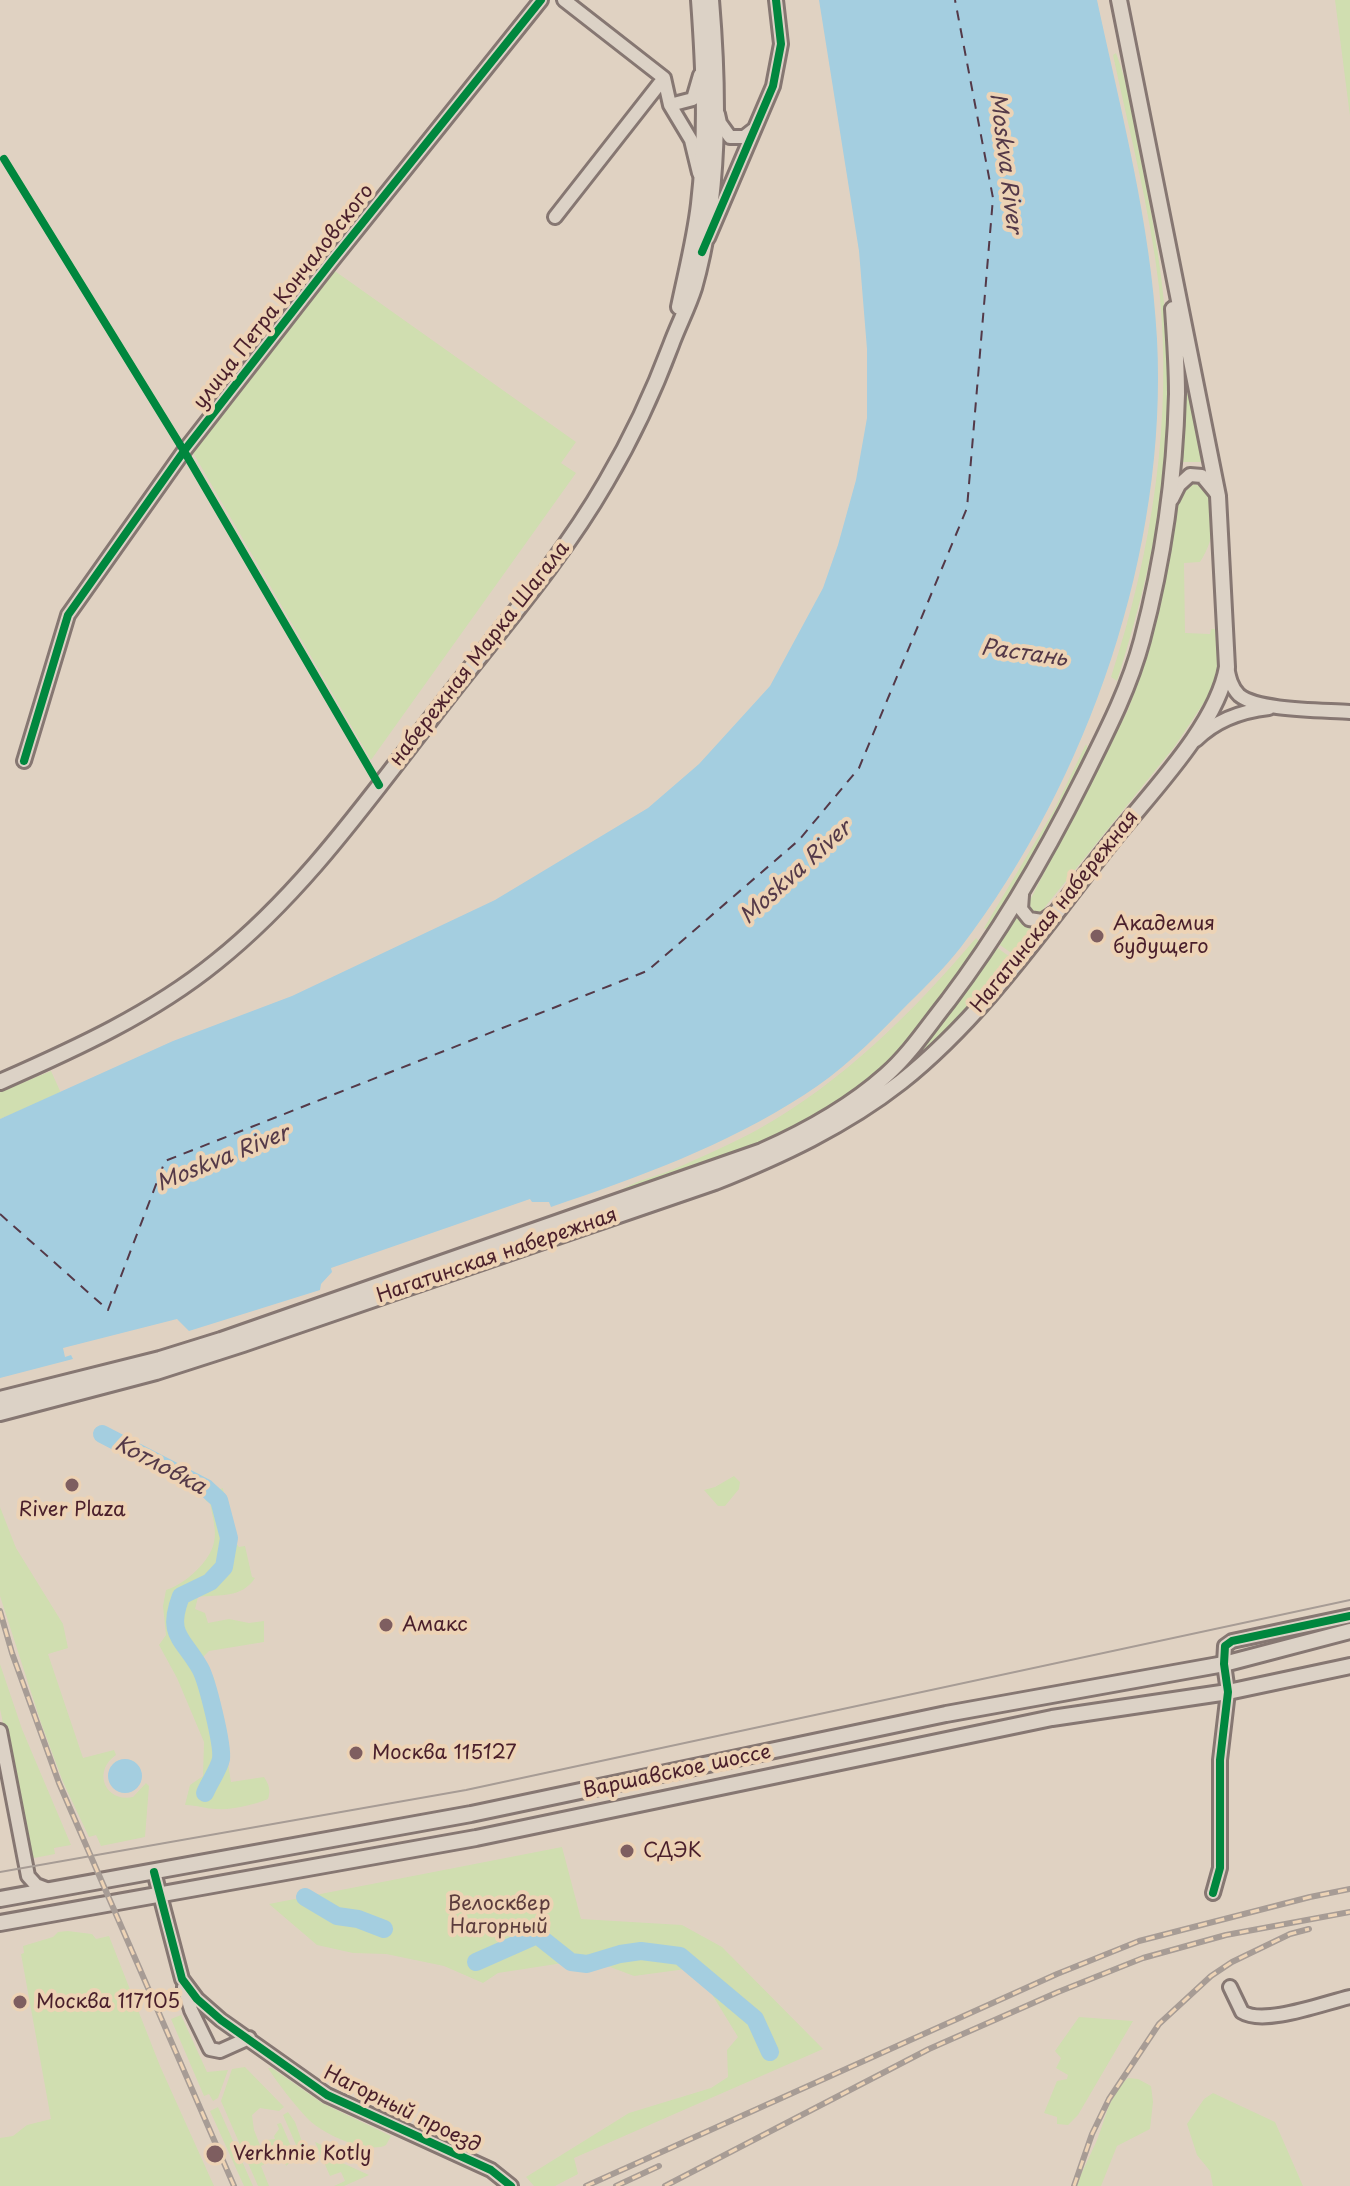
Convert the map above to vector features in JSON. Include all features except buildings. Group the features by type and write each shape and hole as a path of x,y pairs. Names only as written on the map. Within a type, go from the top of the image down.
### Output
{"main road":[{"name":"набережная Марка Шагала","path":"672,343 693,243 701,184 705,132 699,0"},
{"name":"набережная Марка Шагала","path":"0,1082 95,1038 172,994 253,931 299,885 578,526 634,433 693,289 702,252 714,165 711,0"},
{"name":"Нагатинская набережная","path":"0,1413 156,1372 243,1344 768,1161 808,1141 878,1098 932,1055 984,1004 1016,966 1184,750 1216,703 1224,686 1227,667 1218,496 1119,0"},
{"name":"Нагатинская набережная","path":"0,1399 160,1359 221,1340 728,1164 802,1133 853,1102 887,1074 909,1051 983,954 1022,895 1124,696 1150,605 1167,517 1177,393 1171,261"},
{"name":"Варшавское шоссе","path":"7,1898 471,1814 946,1714 1224,1664 1350,1631"},
{"name":"Варшавское шоссе","path":"0,1923 476,1838 1052,1718 1228,1692 1350,1666"}],"street":[{"name":"улица Петра Кончаловского","path":"24,761 68,615 184,451 541,0"},
{"path":"564,0 664,78 670,105 691,140 701,184"},
{"path":"702,252 773,86 781,44 776,0"},
{"path":"670,105 693,99 703,59"},
{"path":"555,217 664,78"},
{"path":"715,97 720,123 730,137 744,137 753,130"},
{"path":"1167,517 1179,485 1190,475 1208,480 1218,496"},
{"path":"1227,667 1231,683 1240,696 1276,707 1350,712"},
{"path":"1184,750 1218,723 1246,712 1276,707"},
{"path":"1022,895 1021,909 1029,919 1042,921 1055,912"},
{"path":"1213,1893 1220,1868 1220,1760 1228,1692 1225,1646 1232,1641 1350,1616"},
{"path":"0,1731 28,1876 25,1887 7,1898"},
{"name":"Нагорный проезд","path":"154,1872 182,1979 197,1999 221,2020 327,2095 491,2170 511,2186"},
{"path":"28,1876 36,1885 49,1890"},
{"path":"182,1979 191,2010 210,2049 220,2051 249,2038"},
{"path":"1230,1987 1242,2012 1255,2017 1279,2015 1350,1997"}],"green space":[{"path":"1335,0 1350,0 1350,116"},
{"path":"1116,53 1128,94 1158,251 1165,308 1169,395 1165,468 1154,540 1117,681 1111,677 1138,582 1156,485 1161,436 1163,337 1155,258 1113,55"},
{"path":"332,269 576,442 561,463 576,473 371,760 192,451"},
{"path":"1185,383 1205,462 1182,462"},
{"path":"1195,484 1210,498 1214,520 1209,543 1200,562 1184,563 1185,633 1210,634 1211,629 1215,629 1219,657 1213,689 1175,746 1041,912 1033,913 1029,902 1128,710 1148,652 1177,498 1184,489"},
{"path":"1086,744 1089,751 1059,811 990,932 984,928 1053,812"},
{"path":"1016,913 1024,924 1039,928 1017,957 997,943"},
{"path":"976,938 981,943 905,1041 872,1079 850,1096 751,1149 633,1192 618,1192 747,1135 819,1090 902,1019"},
{"path":"995,946 1014,960 941,1040 888,1085 913,1057"},
{"path":"51,1071 61,1093 0,1119 0,1092"},
{"path":"161,1463 217,1490 223,1488 229,1533 239,1547 245,1546 252,1577 255,1578 237,1592 198,1597 195,1609 205,1613 208,1623 229,1619 249,1623 264,1621 264,1642 209,1651 203,1657 206,1673 214,1678 231,1782 264,1777 268,1785 268,1799 249,1805 213,1809 185,1805 190,1785 203,1776 204,1742 177,1678 159,1645 166,1635 163,1606 166,1590 188,1578 208,1557 215,1528 210,1503 206,1501 204,1493 157,1471"},
{"path":"734,1476 740,1482 739,1489 725,1506 718,1506 704,1490"},
{"path":"0,1507 16,1548 63,1624 68,1648 48,1654 83,1758 114,1750 116,1755 109,1762 103,1777 109,1791 115,1795 133,1797 146,1783 149,1786 145,1837 101,1846 96,1835 89,1837 63,1782 0,1596"},
{"path":"0,1664 22,1729 71,1845 54,1848 55,1854 34,1858 31,1854 0,1709"},
{"name":"Велосквер Нагорный","path":"562,1847 581,1919 682,1925 722,1947 823,2049 574,2158 578,2174 555,2186 534,2186 526,2177 629,2113 711,2088 728,2077 727,2050 738,2037 710,1991 686,1969 634,1976 589,1959 498,1973 483,1983 444,1966 317,1945 269,1904"},
{"path":"68,1931 92,1934 96,1939 109,1936 160,2066 214,2186 0,2186 0,2138 13,2136 27,2125 51,2119 21,1954 24,1953 23,1946"},
{"path":"181,2015 207,2072 228,2070 218,2098 213,2101 209,2094 204,2096 171,2019"},
{"path":"1079,2017 1133,2021 1078,2115 1068,2125 1057,2124 1057,2117 1044,2113 1057,2081 1067,2079 1068,2075 1056,2068 1061,2058 1055,2051"},
{"path":"245,2067 284,2107 279,2111 260,2108 252,2115 254,2130 267,2163 261,2166 269,2186 258,2186 221,2101 232,2069"},
{"path":"268,2068 322,2103 391,2136 386,2145 357,2145 322,2130 286,2094"},
{"path":"1128,2078 1151,2086 1150,2129 1117,2146 1101,2186 1075,2186 1112,2099"},
{"path":"1213,2093 1275,2122 1303,2186 1213,2186 1210,2171 1197,2155 1187,2124 1204,2099"},
{"path":"218,2107 253,2186 244,2186 210,2111"},
{"path":"288,2112 305,2150 300,2154 283,2115"},
{"path":"281,2123 296,2158 286,2166 282,2156 271,2161 264,2144 267,2140 275,2139 279,2129 277,2124"},
{"path":"315,2142 324,2146 325,2155 369,2175 344,2186 334,2186 345,2181 341,2172 330,2176"}],"water":[{"path":"819,0 1097,0 1125,126 1142,211 1157,339 1157,419 1149,499 1134,580 1111,659 1082,737 1047,811 1007,882 954,956 866,1046 817,1086 744,1130 649,1172 551,1207 549,1202 532,1202 530,1199 331,1268 332,1272 321,1284 320,1290 189,1331 177,1319 63,1348 65,1357 71,1355 73,1359 0,1378 0,1119 173,1041 292,996 495,900 648,808 699,764 770,686 823,588 856,480 867,418 867,349 859,251"},
{"path":"125,1759 137,1764 142,1776 137,1788 125,1793 113,1788 108,1776 113,1764"}],"waterway":[{"name":"Котловка","path":"102,1434 206,1488 219,1500 229,1538 224,1567 210,1582 181,1596 175,1619 178,1635 203,1675 220,1741 221,1759 205,1793"},
{"name":"Котловка","path":"305,1897 337,1916 358,1919 384,1929"},
{"name":"Котловка","path":"476,1962 537,1935 571,1962 587,1964 641,1951 680,1956 755,2019 770,2052"}],"ferry route":[{"path":"0,1214 108,1310 165,1161 647,971 799,840 859,768 967,508 993,198 955,0"}],"tram line":[{"path":"0,1872 466,1790 1350,1600"}],"railway":[{"path":"0,1611 59,1783 234,2186"},
{"path":"586,2186 1057,1974 1139,1941 1350,1889"},
{"path":"665,2186 929,2049 1058,1992 1143,1958 1226,1935 1350,1912"},
{"path":"1074,2186 1092,2134 1109,2099 1159,2024 1211,1976 1232,1962 1290,1934 1309,1929"},
{"path":"616,2186 659,2166"}],"cycle path":[{"path":"24,761 68,615 184,451 541,0"},
{"path":"702,252 773,86 781,44 776,0"},
{"path":"4,159 184,451 379,785"},
{"path":"1213,1893 1220,1868 1220,1760 1228,1692 1225,1646 1232,1641 1350,1616"},
{"path":"154,1872 182,1979 197,1999 221,2020 327,2095 491,2170 511,2186"}],"place":[{"name":"Академия будущего","path":"1097,936"},
{"name":"River Plaza","path":"72,1485"},
{"name":"Амакс","path":"386,1625"},
{"name":"Москва 115127","path":"356,1753"},
{"name":"СДЭК","path":"627,1851"},
{"name":"Москва 117105","path":"20,2002"},
{"name":"Verkhnie Kotly","path":"215,2154"}],"water label":[{"name":"Moskva River","path":"1005,163"},
{"name":"Растань","path":"1024,654"},
{"name":"Moskva River","path":"796,873"},
{"name":"Moskva River","path":"223,1159"}]}
